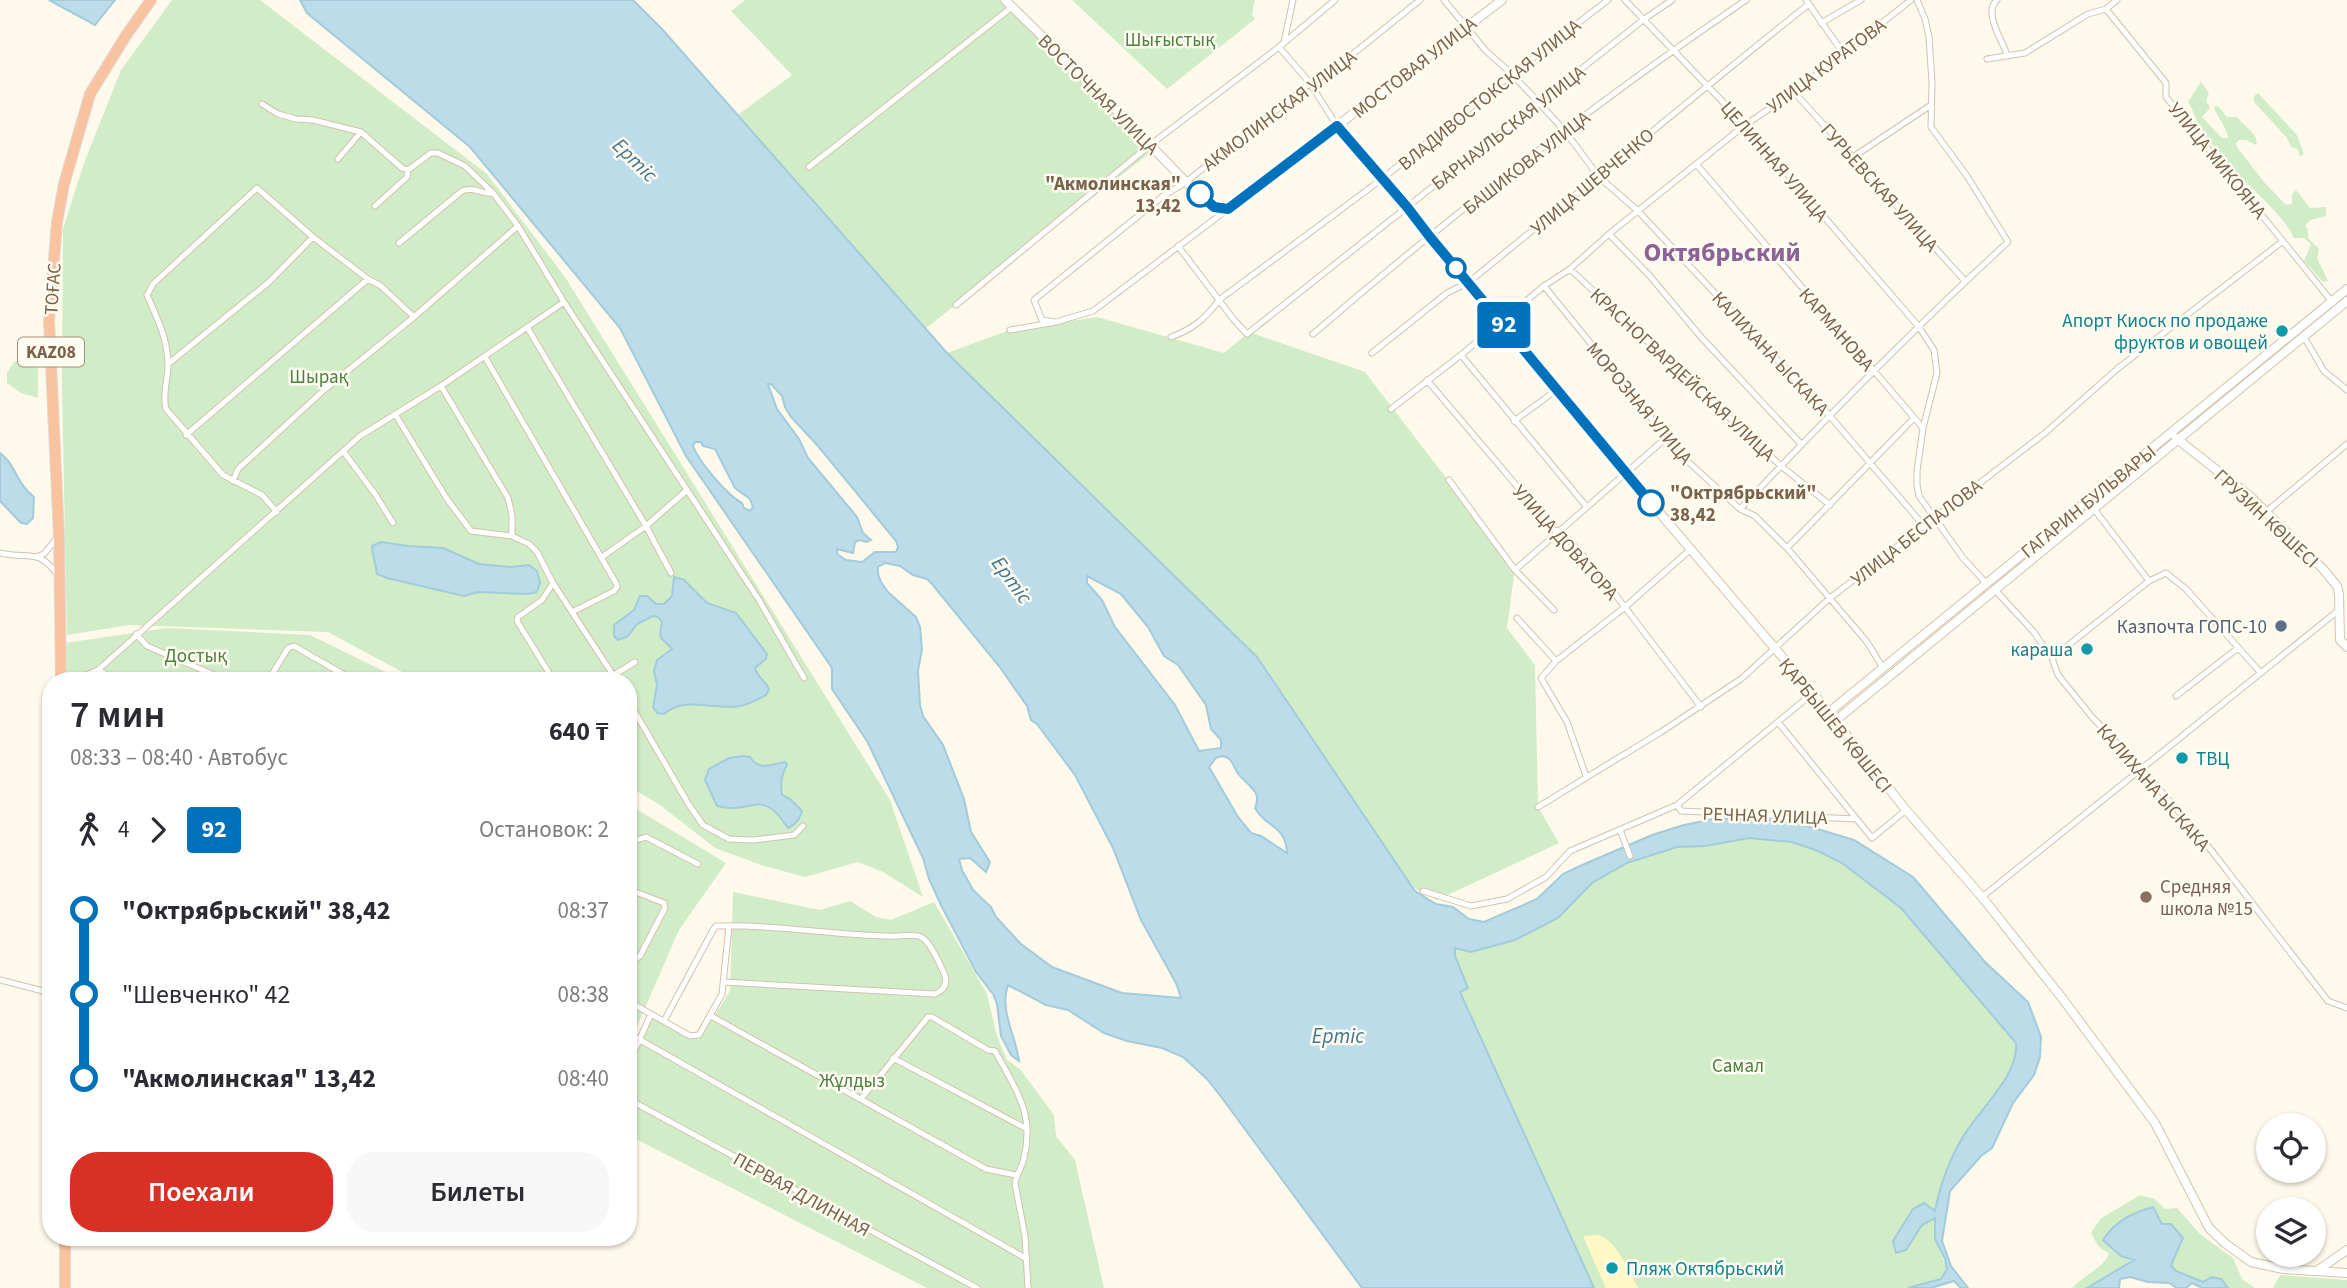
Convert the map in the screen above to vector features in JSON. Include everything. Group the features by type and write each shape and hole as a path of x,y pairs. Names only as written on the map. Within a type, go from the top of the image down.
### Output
{"highway":[{"name":"ТОҒАС","path":"61,672 59,536 50,321 57,222 64,184 90,94 151,0"},
{"path":"65,1246 65,1288"}],"main road":[{"name":"ВОСТОЧНАЯ УЛИЦА","path":"1004,0 1084,77 1186,182 1214,207 1228,209"},
{"name":"МОСТОВАЯ УЛИЦА","path":"1228,209 1502,0"},
{"name":"ҚАРБЫШЕВ КӨШЕСІ","path":"1337,126 1829,712 1906,810 1982,897 2062,998 2155,1123 2209,1228 2251,1262 2283,1269 2347,1273"},
{"name":"ГАГАРИН БУЛЬВАРЫ","path":"1835,721 2094,509 2174,436 2188,431 2304,337 2347,289"},
{"name":"ГАГАРИН БУЛЬВАРЫ","path":"1829,712 1986,583 2174,436 2335,305 2347,301"},
{"path":"2188,431 2200,457"},
{"name":"ГРУЗИН КӨШЕСІ","path":"2174,436 2266,512 2337,586 2343,623 2340,640 2347,647"},
{"path":"1986,583 1995,590"},
{"path":"2318,1270 2347,1250"}],"street":[{"path":"1293,0 1282,44 1337,126"},
{"path":"956,305 1150,145 1335,0"},
{"name":"АКМОЛИНСКАЯ УЛИЦА","path":"1056,322 1042,320 1034,300 1163,196 1186,182 1310,83 1328,74 1420,0"},
{"name":"КАЛИХАНА ЫСКАКА","path":"1444,0 1486,51 1512,74 1565,131 1599,177 1638,211 1829,415 1924,526"},
{"name":"ВЛАДИВОСТОКСКАЯ УЛИЦА","path":"1171,337 1189,331 1219,300 1382,179 1608,0"},
{"name":"ЦЕЛИННАЯ УЛИЦА","path":"1625,0 1745,125 1919,327 1934,350 1937,373 1923,428 1917,485 1919,496 1963,558 1986,583"},
{"name":"БАРНАУЛЬСКАЯ УЛИЦА","path":"1219,300 1247,334 1643,19 1672,0"},
{"name":"БАШИКОВА УЛИЦА","path":"1313,334 1430,237 1565,131 1673,49 1746,0"},
{"path":"1821,23 1861,0"},
{"name":"УЛИЦА КУРАТОВА","path":"1391,408 1461,355 1544,286 1570,269 1609,234 1745,125 1794,92 1911,0"},
{"path":"1740,509 1829,415 2008,242 1967,176 1931,127 1929,37 1917,0"},
{"path":"1997,0 1992,5 1991,14 2007,55"},
{"path":"1987,59 2025,52 2088,14 2106,9 2117,0"},
{"path":"1807,2 1843,53"},
{"name":"УЛИЦА ШЕВЧЕНКО","path":"1372,353 1447,293 1469,282 1807,2"},
{"path":"809,167 1012,7"},
{"name":"УЛИЦА МИКОЯНА","path":"2106,9 2166,83 2166,97 2335,305"},
{"name":"ГУРЬЕВСКАЯ УЛИЦА","path":"1794,92 1965,281"},
{"path":"261,104 278,114 361,132 402,168 408,170"},
{"path":"1853,157 1931,105"},
{"path":"338,159 361,132"},
{"path":"374,206 407,177 408,170 430,153 438,153 465,166 493,193 759,600 804,678"},
{"name":"КАРМАНОВА","path":"1697,165 1923,428"},
{"path":"277,512 262,495 223,475 166,409 163,399 168,364 164,333 147,295 153,284 257,188 313,237 381,286 414,317"},
{"path":"399,243 462,191 473,189 493,193"},
{"name":"МОСТОВАЯ УЛИЦА","path":"1010,330 1056,322 1093,311 1228,209"},
{"path":"233,481 238,469 324,390 414,317 517,226"},
{"path":"1609,234 1801,444"},
{"path":"168,364 269,282 313,237"},
{"name":"УЛИЦА БЕСПАЛОВА","path":"1538,807 1701,707 1741,679 1830,598 2045,433 2117,369 2283,241"},
{"path":"1178,246 1219,300"},
{"name":"КРАСНОГВАРДЕЙСКАЯ УЛИЦА","path":"1570,269 1781,466 1830,505"},
{"path":"186,435 369,279"},
{"name":"МОРОЗНАЯ УЛИЦА","path":"1544,286 1682,457 1740,509 1755,516 1787,548 1867,642 1883,668"},
{"path":"96,672 360,436 441,386 564,302"},
{"path":"527,327 646,526 671,573"},
{"path":"2304,337 2324,371 2347,390"},
{"path":"1461,355 1586,506"},
{"path":"485,356 617,587 572,612"},
{"name":"УЛИЦА ДОВАТОРА","path":"1427,380 1555,531 1559,530 1576,547 1701,707"},
{"path":"441,386 508,498 512,515 512,536"},
{"path":"1514,421 1558,389"},
{"path":"395,414 447,499 471,531 512,536 529,544 537,552 553,583 611,672"},
{"path":"1787,548 1914,418"},
{"path":"1515,570 1667,438"},
{"path":"2266,512 2347,444"},
{"path":"344,451 393,523"},
{"path":"1449,480 1515,570 1554,610"},
{"path":"602,557 646,526 686,491"},
{"path":"2094,509 2149,580"},
{"path":"38,556 44,554 59,536"},
{"path":"1586,776 1567,722 1541,678 1556,661 1625,607 1691,550"},
{"path":"0,553 38,556 50,562 59,576"},
{"path":"2052,658 2149,580 2166,573 2186,589 2260,673"},
{"path":"548,672 517,621 518,617 542,600 553,583"},
{"name":"КАЛИХАНА ЫСКАКА","path":"1995,590 2033,631 2052,658 2058,675 2092,717 2141,768 2204,841 2328,1001 2347,1008"},
{"path":"1982,897 2339,610"},
{"path":"1517,618 1556,661"},
{"path":"136,634 147,646 207,672"},
{"path":"273,672 288,648 294,646 339,672"},
{"path":"2176,696 2238,648"},
{"path":"622,672 635,662"},
{"path":"98,670 102,672"},
{"path":"1423,891 1471,906 1507,899 1546,877 1570,851 1677,805 1813,693"},
{"path":"637,715 703,825 729,839 753,840 794,835 803,826"},
{"name":"РЕЧНАЯ УЛИЦА","path":"1778,722 1872,838 1906,810"},
{"name":"РЕЧНАЯ УЛИЦА","path":"1677,805 1681,811 1856,819"},
{"path":"1620,830 1630,856"},
{"path":"637,840 646,837 698,864"},
{"path":"637,893 663,903 665,908 637,958"},
{"path":"664,1021 716,926 917,936 923,938 936,957 946,985 942,991 935,994 724,982"},
{"path":"637,1006 694,1037 699,1035 722,994 729,926"},
{"path":"0,980 42,991"},
{"path":"637,1044 652,1014"},
{"path":"711,1016 986,1169 1016,1175"},
{"path":"861,1099 928,1017 988,1050 995,1051 1027,1115 1024,1159 1016,1175 1028,1288"},
{"path":"639,1039 1027,1259"},
{"path":"893,1058 1027,1129"},
{"name":"ПЕРВАЯ ДЛИННАЯ","path":"637,1104 977,1288"}],"green space":[{"name":"Шырақ","path":"172,0 260,0 487,174 565,277 890,800 923,897 883,872 858,862 805,877 761,865 715,848 660,805 637,791 637,672 402,672 328,632 129,625 67,635 62,388 63,229 84,163 121,70"},
{"path":"745,0 1005,0 1151,152 926,328 738,115 792,75 731,11"},
{"name":"Шығыстық","path":"1072,0 1255,0 1252,14 1255,19 1167,89"},
{"path":"2201,82 2209,93 2206,101 2210,108 2202,117 2222,138 2228,138 2215,111 2214,107 2218,106 2227,117 2237,117 2251,131 2256,137 2256,145 2239,140 2237,147 2286,205 2292,204 2292,194 2296,190 2310,208 2326,207 2326,216 2310,220 2305,226 2308,238 2319,249 2317,258 2328,281 2323,282 2304,261 2311,244 2304,238 2294,238 2282,219 2233,169 2204,134 2188,102"},
{"path":"2258,93 2297,135 2304,154 2300,157 2298,149 2291,147 2287,138 2254,102 2254,96"},
{"path":"1097,317 1224,353 1249,332 1365,372 1515,568 1507,628 1535,665 1538,807 1559,843 1437,900 1414,888 1257,656 947,353 1007,331"},
{"path":"28,358 38,360 38,398 21,393 7,383 7,373 14,362"},
{"name":"Достық","path":"167,628 310,635 386,672 67,672 65,643"},
{"path":"637,809 726,863 679,930 637,1026"},
{"name":"Самал","path":"1749,838 1792,842 1818,851 1842,863 1901,908 2016,1043 2015,1055 2005,1079 1959,1144 1946,1172 1935,1211 1924,1203 1906,1250 1922,1225 1936,1218 1935,1239 1947,1269 1941,1279 1908,1288 1594,1288 1460,991 1455,948 1471,951 1515,940 1558,918 1592,883 1627,863 1677,847 1705,846"},
{"name":"Жұлдыз","path":"733,892 820,910 850,901 876,917 891,920 934,902 987,994 997,1036 1007,1060 1020,1069 1054,1115 1056,1136 1075,1160 1104,1288 927,1288 637,1140 637,1044 651,1014 699,1040 730,991"},
{"path":"2140,1195 2155,1199 2165,1209 2177,1208 2200,1234 2233,1258 2242,1279 2255,1288 2228,1288 2221,1279 2212,1277 2203,1282 2175,1271 2171,1266 2174,1255 2103,1239 2121,1256 2135,1259 2087,1288 2072,1288 2102,1264 2109,1254 2098,1246 2091,1233 2100,1219"},
{"path":"2280,1275 2347,1280 2347,1288 2273,1288"}],"sand":[{"name":"Пляж Октябрьский","path":"1598,1235 1617,1250 1638,1288 1606,1288 1583,1236"}],"water":[{"path":"49,0 115,0 95,25"},
{"name":"Ертіс","path":"300,0 633,0 662,29 947,353 1257,657 1415,891 1436,904 1453,907 1469,919 1484,922 1537,899 1563,874 1580,866 1652,835 1718,818 1791,821 1854,840 1913,877 1985,962 2028,1002 2041,1037 2040,1057 2034,1075 2013,1103 1992,1148 1981,1156 1950,1191 1942,1241 1951,1266 1968,1288 1961,1288 1954,1281 1931,1288 1908,1288 1941,1279 1947,1269 1935,1239 1935,1218 1922,1225 1906,1250 1896,1253 1893,1241 1913,1209 1924,1203 1935,1211 1954,1153 2005,1079 2015,1055 2016,1043 1901,908 1842,863 1792,842 1749,838 1705,846 1677,847 1627,863 1592,883 1558,918 1515,940 1471,952 1455,948 1455,956 1468,988 1460,992 1594,1288 1362,1288 1222,1098 1207,1079 1183,1057 1162,1048 1104,1033 1068,1010 1046,1005 1008,985 1007,1014 1019,1061 1011,1055 1001,1036 993,994 976,972 941,905 923,858 867,741 832,689 832,668 686,456 620,328 470,147 307,13","holes":["768,384 782,396 791,417 896,541 896,552 875,552 862,562 846,560 837,554 837,549 853,553 855,542 871,540 863,533 857,517 808,458 799,439 777,409","695,442 701,442 703,446 715,449 735,488 750,499 753,507 750,511 714,477 693,446","885,563 900,566 913,575 927,579 999,666 1027,706 1031,720 1037,724 1075,775 1113,848 1141,920 1176,983 1181,998 1122,993 1052,967 1021,944 996,917 991,907 973,890 959,859 970,858 986,872 990,862 971,832 964,799 943,745 923,716 918,671 922,649 920,627 916,617 888,592 878,574 878,567","1087,576 1121,594 1148,627 1164,656 1178,665 1206,705 1211,729 1221,740 1221,748 1199,751 1175,705 1115,627 1102,600 1087,583","1222,756 1231,761 1237,773 1256,794 1255,808 1259,815 1283,837 1287,853 1261,836 1251,833 1238,817 1209,767 1216,758"]},
{"path":"0,453 34,497 33,518 27,524 21,523 0,501"},
{"path":"381,542 443,548 479,564 511,567 529,565 537,571 540,583 537,592 528,594 478,592 464,596 387,578 377,574 373,553 372,546"},
{"path":"674,577 684,580 707,603 736,613 767,654 766,659 755,668 769,689 766,695 740,706 691,704 672,708 664,714 657,713 653,707 657,685 654,671 657,660 672,649 661,636 662,622 653,616 637,624 628,636 618,640 614,636 614,625 634,610 640,596 647,596 656,604 664,604 672,596"},
{"path":"750,757 762,766 785,762 787,765 783,772 782,795 802,811 793,825 788,828 778,815 763,805 739,808 717,806 705,780 709,769 729,758"},
{"path":"2153,1207 2162,1224 2171,1224 2183,1238 2171,1265 2176,1271 2203,1282 2212,1277 2221,1279 2228,1288 2202,1288 2192,1283 2186,1288 2177,1288 2169,1283 2148,1282 2130,1277 2120,1279 2119,1288 2087,1288 2134,1260 2121,1256 2103,1240 2125,1219"}],"bus line":[{"name":"92","path":"1200,194 1214,207 1228,209 1337,126 1651,503"}],"place":[{"name":"\"Акмолинская\" 13,42","path":"1200,194"},
{"name":"Апорт Киоск по продаже фруктов и овощей","path":"2282,331"},
{"name":"\"Октрябрьский\" 38,42","path":"1651,503"},
{"name":"Казпочта ГОПС-10","path":"2281,626"},
{"name":"караша","path":"2087,649"},
{"name":"ТВЦ","path":"2182,758"},
{"name":"Средняя школа №15","path":"2146,897"},
{"name":"Пляж Октябрьский","path":"1612,1268"}],"district":[{"name":"Октябрьский","path":"1722,252"}]}
